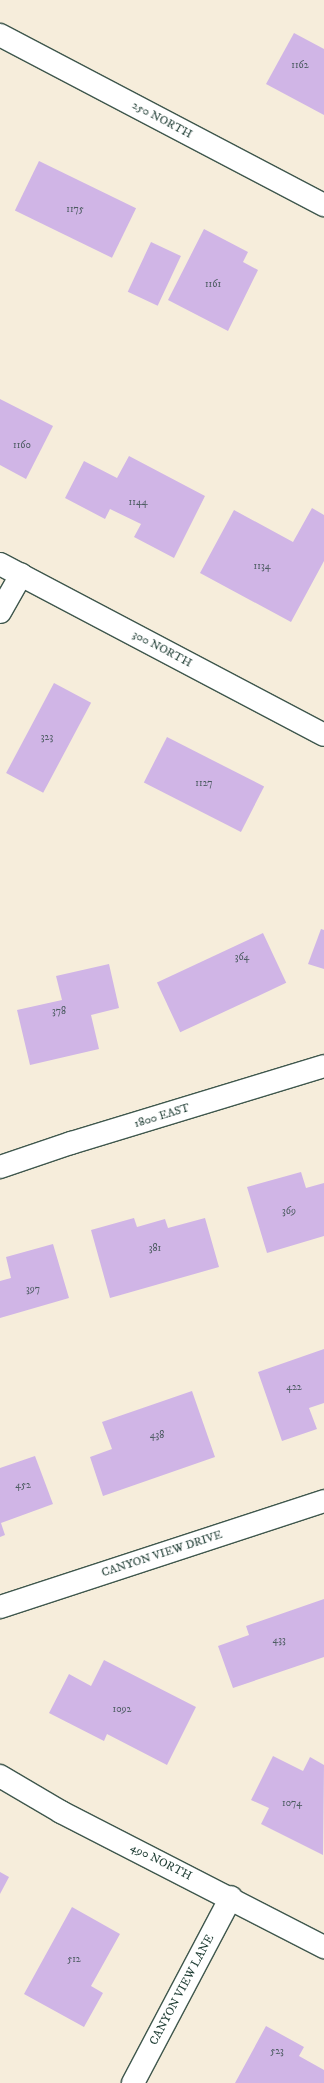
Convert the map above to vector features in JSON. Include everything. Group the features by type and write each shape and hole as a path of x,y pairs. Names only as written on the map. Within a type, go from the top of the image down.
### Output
{"street":[{"name":"250 NORTH","path":"0,35 324,205"},
{"name":"300 NORTH","path":"0,564 324,735"},
{"path":"0,612 21,575"},
{"name":"1800 EAST","path":"0,1168 71,1144 324,1066"},
{"name":"CANYON VIEW DRIVE","path":"0,1607 324,1501"},
{"name":"490 NORTH","path":"0,1776 61,1812 231,1897 324,1947"},
{"name":"CANYON VIEW LANE","path":"133,2083 231,1897"}],"building":[{"path":"294,33 324,49 324,115 266,84"},
{"path":"39,161 136,208 112,258 15,210"},
{"path":"204,229 248,252 243,262 258,270 228,331 168,300"},
{"path":"151,242 181,256 158,306 128,292"},
{"path":"0,399 53,426 26,479 0,465"},
{"path":"129,456 205,496 174,558 134,537 141,524 110,509 105,519 65,498 84,461 117,478"},
{"path":"312,508 324,515 324,561 291,622 200,573 234,510 293,542"},
{"path":"54,683 91,703 43,793 6,773"},
{"path":"167,737 264,786 241,832 144,782"},
{"path":"321,929 324,930 324,969 308,964"},
{"path":"263,933 286,983 180,1032 157,982"},
{"path":"109,964 119,1008 91,1015 99,1049 30,1065 17,1010 62,1000 56,976"},
{"path":"301,1172 306,1188 324,1183 324,1236 267,1253 247,1187"},
{"path":"134,1218 137,1227 165,1219 168,1228 205,1218 219,1267 110,1298 91,1230"},
{"path":"53,1244 69,1298 0,1318 0,1281 11,1278 6,1257"},
{"path":"324,1349 324,1403 309,1408 317,1429 282,1441 258,1372"},
{"path":"192,1391 215,1457 103,1496 90,1457 112,1449 102,1422"},
{"path":"35,1456 53,1504 1,1523 5,1535 0,1537 0,1468"},
{"path":"324,1599 324,1657 233,1688 218,1646 249,1635 246,1626"},
{"path":"104,1660 196,1707 167,1765 107,1734 104,1741 49,1713 69,1674 91,1686"},
{"path":"273,1756 303,1771 310,1757 324,1765 323,1855 261,1824 269,1808 251,1800"},
{"path":"0,1872 9,1877 0,1894"},
{"path":"72,1907 120,1934 91,1986 103,1993 84,2027 24,1994"},
{"path":"266,2026 304,2047 299,2056 324,2070 324,2083 235,2083"}]}
